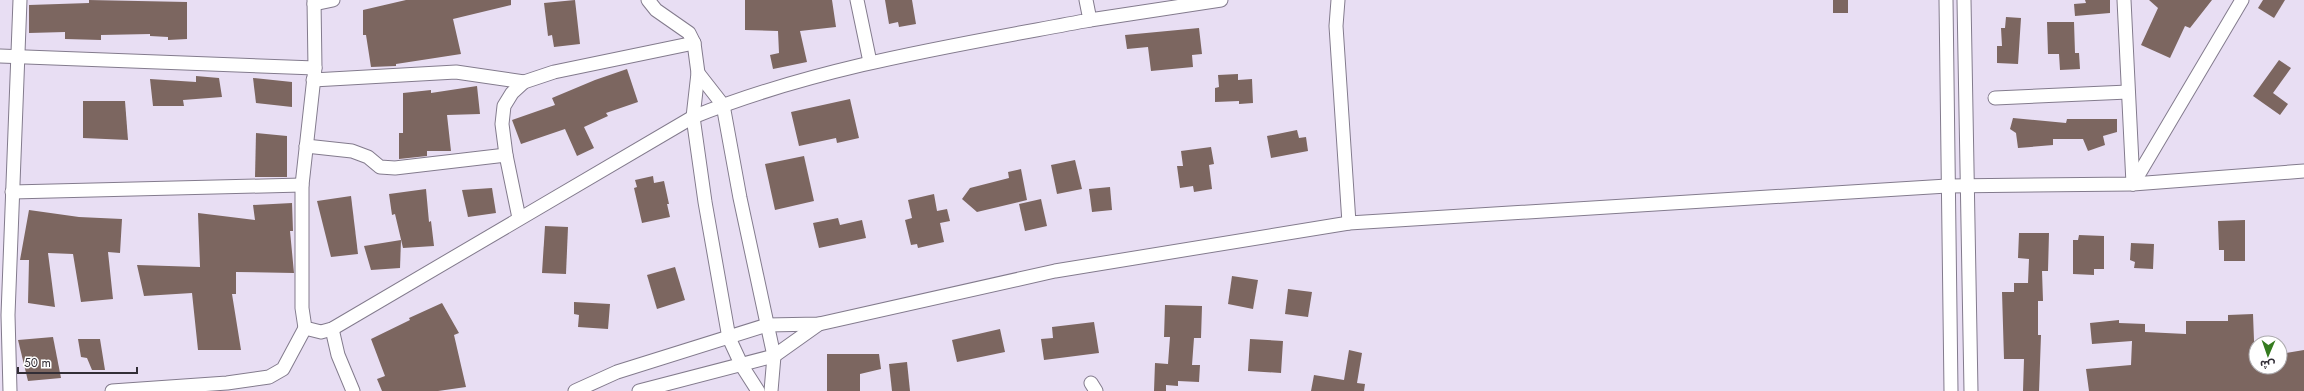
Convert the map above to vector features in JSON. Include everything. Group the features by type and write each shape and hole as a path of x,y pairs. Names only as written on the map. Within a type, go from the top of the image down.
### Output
{"street":[{"path":"10,391 8,314 20,0"},
{"path":"112,391 227,383 269,377 283,369 306,328 302,308 302,184 314,74 314,2 333,0"},
{"path":"648,0 656,10 688,33 694,43 698,74 692,117 705,202 729,338 742,366 758,391"},
{"path":"857,0 870,62"},
{"path":"1086,0 1090,20"},
{"path":"306,328 321,332 332,329 692,117 723,105 870,62 1090,20 1221,0"},
{"path":"1338,0 1336,26 1349,223"},
{"path":"1946,0 1947,186 1951,391"},
{"path":"1964,0 1971,391"},
{"path":"2124,0 2133,184"},
{"path":"2133,184 2242,0"},
{"path":"519,218 506,155 502,124 504,106 512,93 524,82 554,72 694,43"},
{"path":"0,56 314,74 456,72 524,82"},
{"path":"698,74 723,105 740,198 774,356 771,391"},
{"path":"1995,98 2128,92"},
{"path":"306,146 352,151 368,157 380,167 395,168 506,155"},
{"path":"575,391 617,372 768,325 819,324 1055,271 1349,223 1947,186 2133,184 2304,171"},
{"path":"12,192 302,184"},
{"path":"639,391 742,366 774,356 819,324"},
{"path":"332,329 338,355 353,391"}],"building":[{"path":"89,0 187,2 187,39 168,40 168,37 150,36 150,34 101,35 101,40 65,39 65,32 29,33 29,5 89,3"},
{"path":"406,0 511,0 511,5 453,19 461,54 396,64 396,66 371,67 366,35 363,35 363,10"},
{"path":"575,0 580,44 554,47 552,35 548,36 544,3"},
{"path":"745,0 832,0 836,27 800,31 807,62 773,69 770,55 779,53 778,31 745,30"},
{"path":"885,0 912,0 916,24 899,27 898,22 889,24"},
{"path":"1833,0 1848,0 1848,13 1833,13"},
{"path":"2085,0 2110,0 2110,13 2075,16 2074,4 2086,3"},
{"path":"2149,0 2212,0 2190,28 2185,26 2170,58 2141,45 2158,8"},
{"path":"2263,0 2285,0 2274,18 2258,8"},
{"path":"2006,17 2021,18 2018,64 1997,63 1997,46 2002,46 2001,28 2005,28"},
{"path":"2047,22 2074,22 2075,53 2079,53 2080,69 2060,70 2059,54 2048,54"},
{"path":"1199,28 1202,54 1192,55 1193,67 1151,71 1148,47 1127,49 1125,35"},
{"path":"2279,60 2291,68 2273,93 2288,104 2280,115 2253,96"},
{"path":"627,69 638,102 606,113 608,116 584,127 594,148 577,156 565,129 521,144 512,120 555,105 552,98 595,80"},
{"path":"1238,74 1238,80 1252,79 1253,103 1239,104 1239,101 1215,102 1215,88 1219,87 1218,75"},
{"path":"196,76 219,78 222,97 183,100 184,106 153,106 150,79 196,82"},
{"path":"253,78 292,82 292,107 256,103"},
{"path":"477,86 480,114 447,115 451,151 427,151 427,156 399,159 399,133 403,133 403,93 431,90 431,93"},
{"path":"850,99 859,138 837,143 836,138 799,146 791,112"},
{"path":"83,101 125,101 128,140 83,138"},
{"path":"2013,118 2066,123 2067,119 2117,119 2117,132 2103,136 2105,145 2088,151 2083,139 2053,139 2053,145 2018,148 2016,133 2010,129"},
{"path":"1297,130 1299,138 1306,137 1308,151 1271,158 1267,136"},
{"path":"256,133 287,136 287,177 255,177"},
{"path":"1211,147 1214,164 1209,165 1212,189 1194,192 1193,186 1180,188 1177,166 1183,166 1181,151"},
{"path":"804,156 814,201 775,210 765,164"},
{"path":"1075,160 1082,189 1057,194 1051,165"},
{"path":"1021,169 1027,200 977,212 962,199 970,188 1009,178 1008,172"},
{"path":"653,176 654,183 664,181 670,217 642,223 634,188 637,187 635,180"},
{"path":"1110,187 1112,210 1092,212 1089,189"},
{"path":"492,188 496,213 468,217 462,190"},
{"path":"426,189 429,222 431,221 434,246 403,248 395,214 392,215 389,194"},
{"path":"934,194 937,211 947,209 950,221 940,223 944,242 918,248 917,244 911,245 905,220 912,218 908,200"},
{"path":"351,196 358,254 331,257 317,201"},
{"path":"1041,199 1047,226 1025,231 1019,204"},
{"path":"292,203 293,231 290,231 294,273 236,272 236,294 232,294 241,350 198,350 192,293 144,296 137,265 200,267 198,213 255,220 253,205"},
{"path":"29,210 79,217 122,219 120,253 108,252 113,299 81,302 73,254 48,253 55,307 28,303 29,260 20,260"},
{"path":"838,218 840,225 862,220 866,238 819,248 813,223"},
{"path":"2245,220 2245,261 2224,261 2224,250 2219,250 2218,221"},
{"path":"545,226 568,227 566,274 542,273"},
{"path":"2019,233 2049,233 2048,271 2042,271 2043,301 2038,301 2038,335 2041,335 2039,391 2023,391 2024,359 2004,359 2002,292 2014,292 2014,283 2028,283 2029,259 2018,258"},
{"path":"2079,235 2104,236 2104,269 2094,269 2094,275 2073,274 2073,240 2078,240"},
{"path":"401,240 400,268 371,270 364,246"},
{"path":"2131,243 2154,244 2153,269 2134,268 2135,262 2130,260"},
{"path":"675,267 685,300 657,309 647,275"},
{"path":"1232,276 1258,280 1253,309 1228,304"},
{"path":"1288,289 1312,292 1308,317 1285,314"},
{"path":"574,302 610,304 608,329 578,327 579,315 574,314"},
{"path":"442,303 459,333 454,335 466,387 438,391 382,391 377,379 385,376 371,339 410,320 409,318"},
{"path":"1165,305 1202,306 1201,338 1194,338 1192,365 1200,365 1199,382 1178,381 1178,386 1166,385 1166,391 1154,391 1155,363 1168,364 1170,337 1164,337"},
{"path":"2253,314 2254,335 2248,335 2248,375 2288,375 2288,353 2304,350 2304,391 2089,391 2086,369 2131,365 2132,341 2092,344 2090,323 2119,320 2119,323 2145,324 2145,332 2186,334 2186,321 2228,321 2228,315"},
{"path":"1094,322 1099,353 1044,360 1041,339 1053,338 1052,327"},
{"path":"1000,329 1005,352 957,362 952,340"},
{"path":"53,337 61,378 28,381 18,340"},
{"path":"78,339 100,339 105,370 92,370 87,358 81,357"},
{"path":"1250,339 1283,341 1281,373 1248,371"},
{"path":"1349,350 1362,353 1357,383 1365,384 1364,391 1311,391 1314,375 1344,380"},
{"path":"827,354 879,354 881,369 860,374 860,391 827,391"},
{"path":"907,362 910,391 892,391 889,364"}]}
